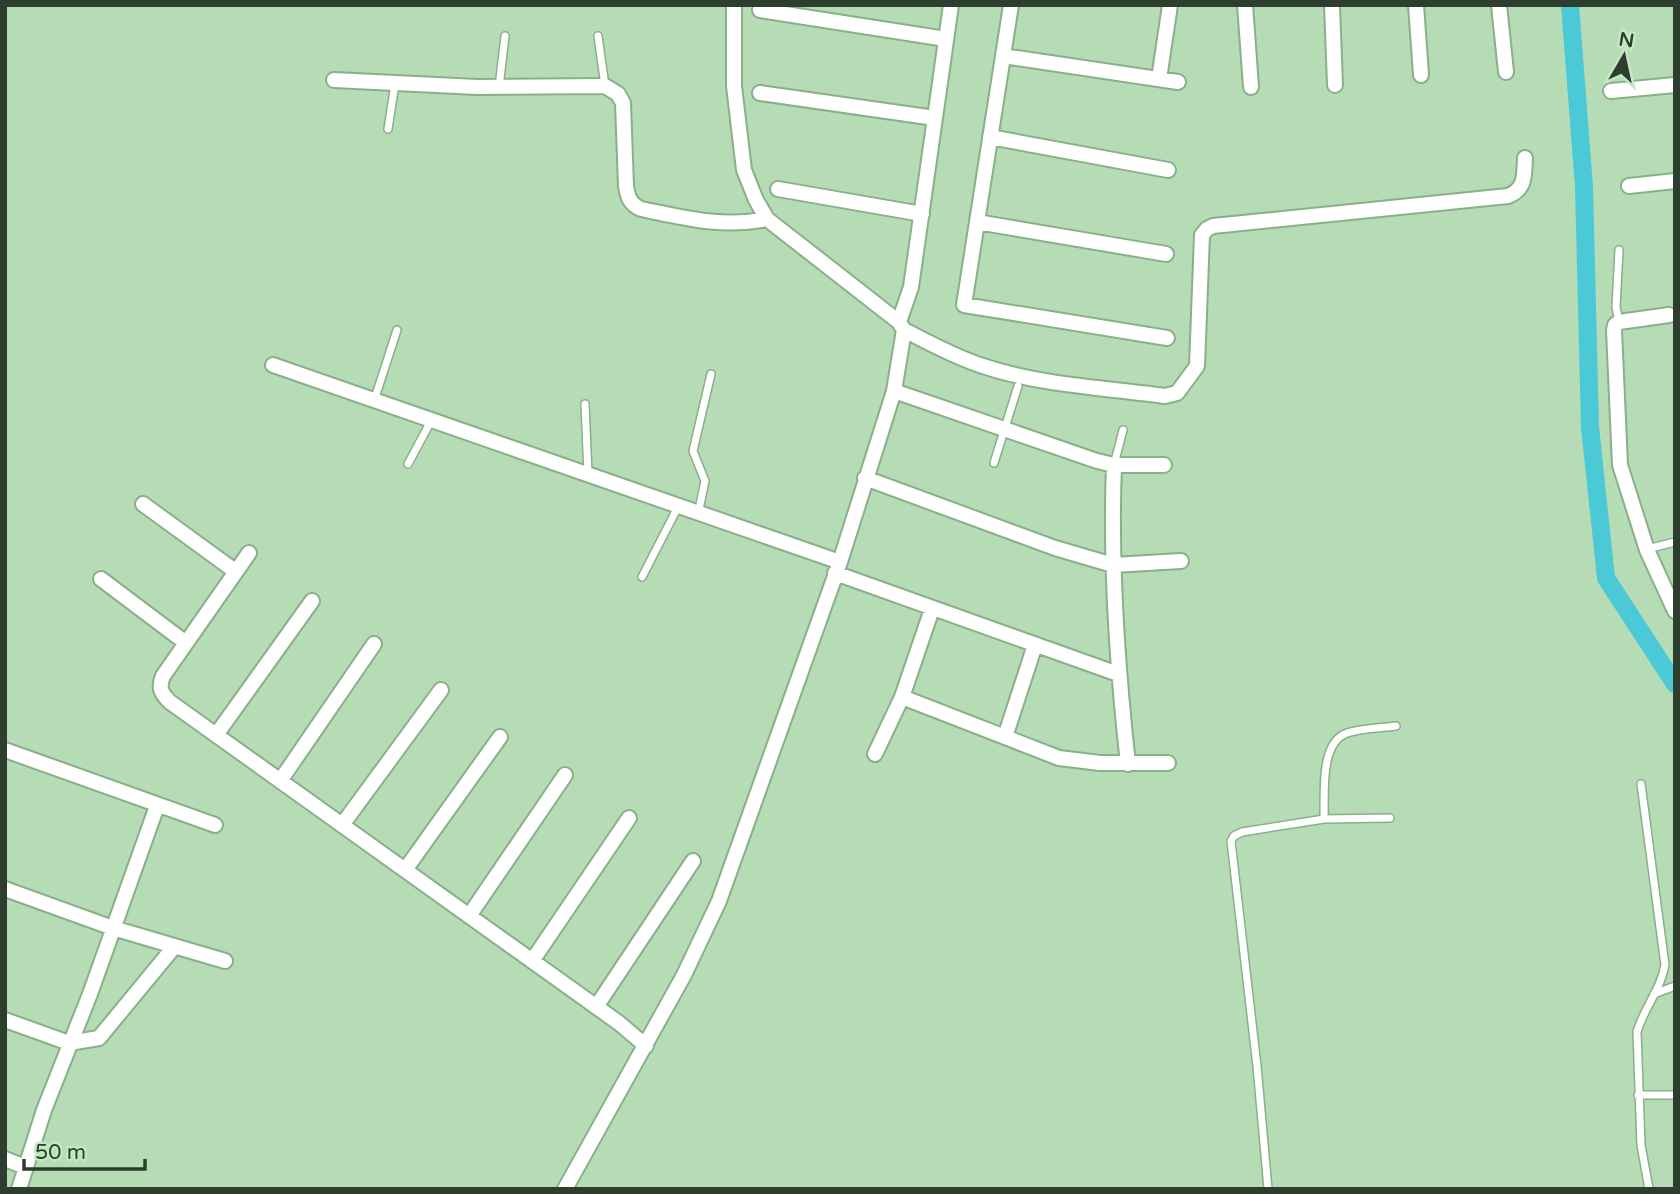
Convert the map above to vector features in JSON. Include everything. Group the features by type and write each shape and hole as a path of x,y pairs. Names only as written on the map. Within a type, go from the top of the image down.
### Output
{"street":[{"path":"734,5 734,86 744,170 767,219 901,326 954,355 1020,376 1165,396 1177,393 1197,366 1202,235 1207,229 1213,226 1508,196 1523,187 1525,158"},
{"path":"565,1189 684,975 719,901 837,568 894,391 901,326 911,286 951,5"},
{"path":"1011,5 964,305 1167,338"},
{"path":"1159,79 1170,5"},
{"path":"1245,5 1251,87"},
{"path":"1332,5 1335,85"},
{"path":"1416,5 1421,75"},
{"path":"1499,5 1506,72"},
{"path":"760,10 946,39"},
{"path":"1003,56 1178,82"},
{"path":"334,80 499,87 605,86 618,94 623,103 626,186 632,204 641,209 719,224 749,223 767,219"},
{"path":"1611,91 1675,85"},
{"path":"760,93 935,118"},
{"path":"990,137 1168,170"},
{"path":"1629,186 1675,181"},
{"path":"778,189 922,214"},
{"path":"977,222 1166,254"},
{"path":"1669,315 1619,321 1614,330 1620,465 1647,550 1675,611"},
{"path":"273,365 698,514 837,568 932,610 1118,674"},
{"path":"894,391 1114,465 1164,465"},
{"path":"1114,465 1113,565 1118,674 1128,764"},
{"path":"865,478 1055,548 1113,565 1181,561"},
{"path":"143,504 235,571"},
{"path":"249,553 163,676 160,689 170,702 533,961 646,1046"},
{"path":"101,579 186,643"},
{"path":"216,735 312,601"},
{"path":"875,754 902,697 932,610"},
{"path":"280,781 374,645"},
{"path":"1005,737 1035,645"},
{"path":"342,825 441,690"},
{"path":"902,697 1059,758 1128,764 1168,763"},
{"path":"405,870 500,737"},
{"path":"5,750 215,825"},
{"path":"469,916 565,775"},
{"path":"19,1189 69,1043 90,993 157,806"},
{"path":"533,961 629,818"},
{"path":"596,1007 694,861"},
{"path":"5,888 113,928 225,961"},
{"path":"5,1020 69,1043 99,1038 174,947"},
{"path":"5,1159 25,1167"}],"lane":[{"path":"499,87 505,36"},
{"path":"598,36 605,86"},
{"path":"388,129 395,83"},
{"path":"1619,250 1616,307 1619,321"},
{"path":"374,401 397,330"},
{"path":"698,514 705,481 693,451 711,373"},
{"path":"994,463 1018,386"},
{"path":"585,404 588,475"},
{"path":"408,464 431,421"},
{"path":"1114,465 1123,430"},
{"path":"642,577 678,507"},
{"path":"1647,550 1675,541"},
{"path":"1324,819 1328,753 1335,743 1345,734 1396,726"},
{"path":"1641,784 1665,965 1663,976 1641,1018 1637,1032 1641,1145 1649,1189"},
{"path":"1268,1189 1231,841 1242,832 1324,819 1390,818"},
{"path":"1654,994 1675,986"},
{"path":"1639,1095 1675,1095"}],"waterway":[{"path":"1570,5 1584,187 1590,427 1606,578 1675,684"}]}
